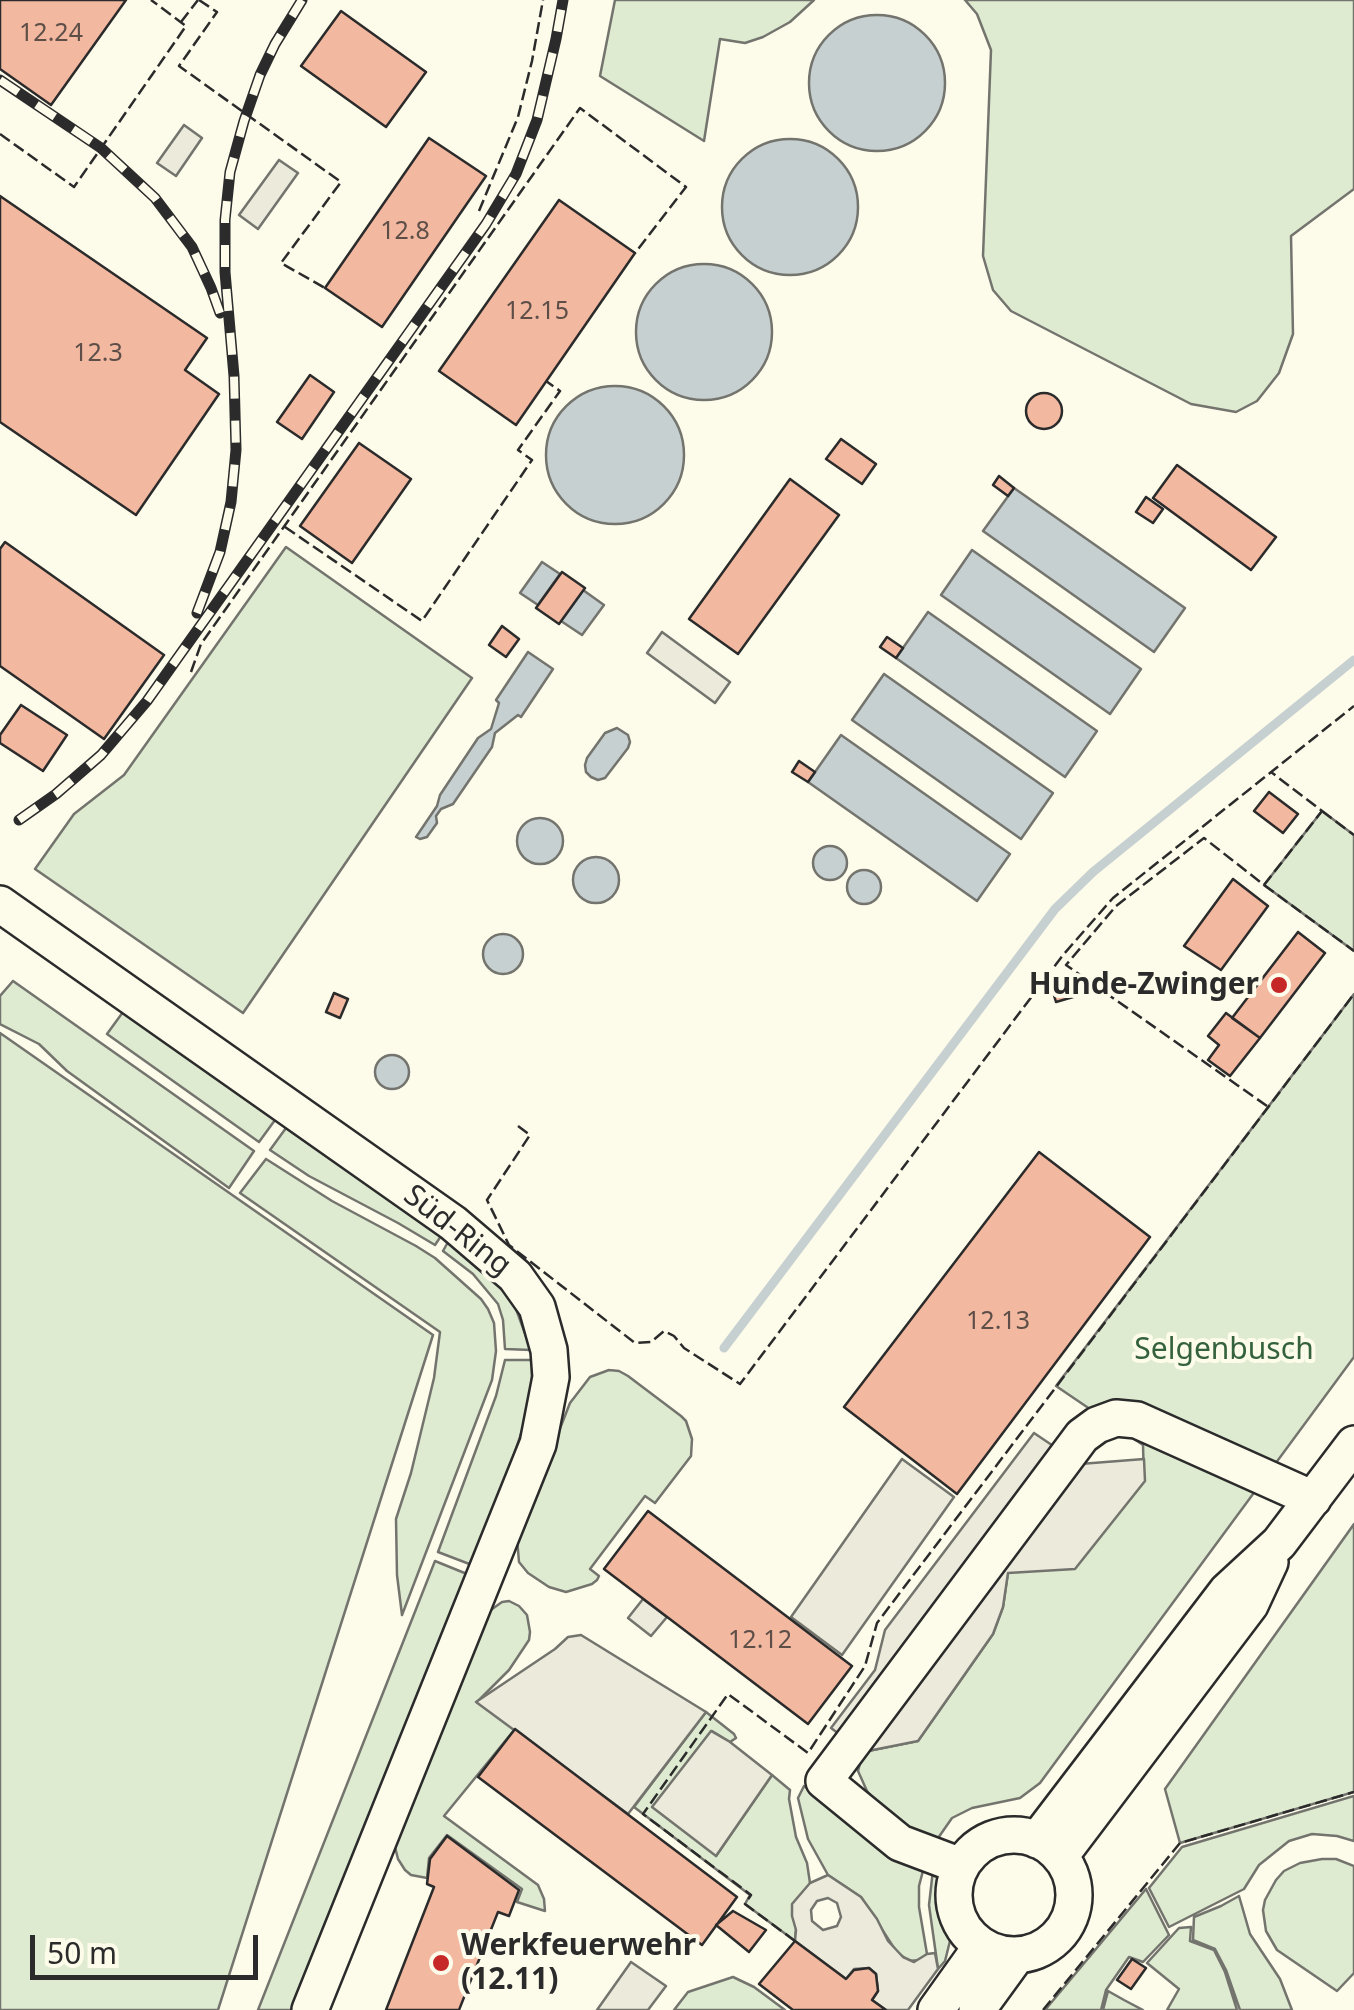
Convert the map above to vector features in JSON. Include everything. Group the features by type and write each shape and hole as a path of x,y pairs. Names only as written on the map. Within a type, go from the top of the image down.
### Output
{"street":[{"name":"Süd-Ring","path":"0,904 453,1224 516,1276 537,1307 549,1350 551,1376 538,1444 310,2010"},
{"path":"961,1866 900,1843 824,1781 1082,1436 1096,1425 1116,1418 1137,1420 1313,1499"},
{"path":"1049,1848 1227,1591 1279,1543 1354,1444"},
{"path":"1004,1836 1028,1836 1049,1848 1073,1888 1072,1908 1065,1924 1052,1941 1036,1952 1006,1955 981,1948 966,1933 956,1913 954,1889 961,1866 978,1846 1004,1836"},
{"path":"936,2010 981,1948"},
{"path":"977,2010 1017,1955"}],"green space":[{"path":"615,0 814,0 790,22 763,37 745,43 720,39 704,141 600,76"},
{"path":"965,0 1354,0 1354,189 1291,236 1293,334 1279,373 1257,401 1236,412 1191,404 1011,311 993,290 983,256 991,50 977,14"},
{"path":"286,547 472,678 243,1013 35,869 74,814 124,775"},
{"path":"1322,811 1354,835 1354,951 1264,885"},
{"path":"13,981 254,1151 229,1188 67,1071 39,1044 0,1024 0,996"},
{"name":"Selgenbusch","path":"1354,994 1354,1357 1040,1783 1020,1798 972,1808 952,1818 936,1841 917,1836 882,1809 867,1791 858,1771 863,1752 918,1741 993,1634 1003,1607 1008,1572 1144,1481 1143,1445 1056,1386"},
{"path":"123,1012 275,1120 259,1142 107,1034"},
{"path":"0,1033 433,1335 218,2010 0,2010"},
{"path":"286,1128 441,1236 435,1245 309,1176 270,1150"},
{"path":"266,1159 435,1258 481,1299 494,1323 492,1380 402,1615 396,1519 434,1378 440,1332 240,1193"},
{"path":"448,1242 504,1292 516,1309 531,1350 505,1349 498,1304 473,1274 443,1251"},
{"path":"505,1360 532,1360 528,1413 472,1565 438,1552 496,1396"},
{"path":"609,1370 628,1376 686,1421 692,1439 691,1456 655,1503 645,1496 590,1569 599,1576 597,1580 566,1592 549,1587 528,1573 519,1562 517,1538 570,1403 590,1377"},
{"path":"1354,1524 1354,1792 1180,1843 1165,1789"},
{"path":"435,1561 467,1574 291,2010 258,2010"},
{"path":"509,1601 527,1615 529,1640 509,1670 477,1702 515,1729 444,1816 538,1885 545,1911 517,1902 522,1889 447,1835 429,1858 427,1878 405,1870 394,1843 488,1612"},
{"path":"706,1712 736,1738 730,1742 712,1731 716,1856 772,1775 790,1790 796,1837 810,1883 795,1941 745,1904 750,1895 634,1807"},
{"path":"804,1786 883,1847 924,1867 919,1907 927,1954 921,1960 908,1961 896,1951 861,1897 828,1875 808,1839 798,1798"},
{"path":"1354,1796 1354,1841 1312,1834 1289,1841 1259,1865 1244,1889 1169,1927 1149,1888 1182,1847"},
{"path":"1322,1859 1354,1866 1354,1973 1337,1991 1277,1950 1266,1931 1263,1910 1284,1871"},
{"path":"933,1870 945,1875 941,1904 950,1941 945,1961 938,1969 929,1905"},
{"path":"1146,1889 1169,1935 1143,1962 1129,1957 1106,1990 1101,2010 1045,2010"},
{"path":"1239,1896 1250,1934 1280,1979 1292,2010 1240,2010 1215,1949 1193,1940 1194,1917"},
{"path":"1191,1927 1190,1941 1214,1950 1237,2010 1167,2010 1179,1989 1147,1963 1179,1928"},
{"path":"733,1977 785,2010 674,2010 688,1992"},
{"path":"1108,1991 1124,2000 1143,2010 1103,2010"}],"shaded area":[{"path":"877,15 903,20 925,35 940,57 945,83 940,109 925,131 903,146 877,151 851,146 829,131 814,109 809,83 814,57 829,35 851,20"},
{"path":"184,125 202,138 176,176 157,163"},
{"path":"790,139 816,144 838,159 853,181 858,207 853,233 838,255 816,270 790,275 764,270 742,255 727,233 722,207 727,181 742,159 764,144"},
{"path":"279,160 298,173 258,229 239,215"},
{"path":"704,264 730,269 752,284 767,306 772,332 767,358 752,380 730,395 704,400 678,395 656,380 641,358 636,332 641,306 656,284 678,269"},
{"path":"615,386 641,391 664,406 679,429 684,455 679,481 664,504 641,519 615,524 589,519 566,504 551,481 546,455 551,429 566,406 589,391"},
{"path":"1014,488 1185,608 1154,652 983,531"},
{"path":"972,550 1141,669 1110,714 941,595"},
{"path":"542,562 560,574 538,605 520,593"},
{"path":"583,590 604,605 582,635 561,621"},
{"path":"928,612 1097,731 1065,777 896,658"},
{"path":"662,632 730,682 715,703 647,653"},
{"path":"528,652 553,669 521,717 518,715 495,733 492,747 453,804 441,809 427,837 416,837 478,738 491,729 499,703 496,700"},
{"path":"884,674 1053,793 1021,839 852,720"},
{"path":"617,728 628,735 628,748 605,778 591,777 586,772 587,758 605,733"},
{"path":"841,735 1010,854 977,901 808,782"},
{"path":"540,818 557,824 563,841 557,858 540,864 523,858 517,841 523,824"},
{"path":"830,846 842,851 847,863 842,875 830,880 818,875 813,863 818,851"},
{"path":"596,857 612,864 619,880 612,896 596,903 580,896 573,880 580,864"},
{"path":"864,870 876,875 881,887 876,899 864,904 852,899 847,887 852,875"},
{"path":"503,934 517,940 523,954 517,968 503,974 489,968 483,954 489,940"},
{"path":"392,1055 404,1060 409,1072 404,1084 392,1089 380,1084 375,1072 380,1060"},
{"path":"1034,1433 1080,1464 1144,1459 1145,1481 1075,1569 1008,1573 1003,1607 993,1634 918,1741 863,1752 831,1728 875,1670 885,1630"},
{"path":"902,1459 954,1497 842,1655 791,1617"},
{"path":"643,1599 667,1617 651,1636 628,1618"},
{"path":"581,1635 706,1712 628,1814 476,1702 568,1637"},
{"path":"711,1731 772,1775 716,1856 652,1807"},
{"path":"828,1875 861,1897 888,1941 903,1957 914,1962 935,1953 938,1969 908,2010 886,2010 872,2000 878,1991 876,1974 869,1968 854,1969 846,1979 795,1941 792,1904 810,1883","holes":["828,1898 837,1903 841,1917 837,1926 823,1930 812,1921 811,1910 817,1901"]},
{"path":"631,1962 666,1986 648,2010 597,2010"}],"building":[{"path":"0,0 126,0 51,105 0,69"},
{"path":"341,11 426,72 386,127 301,66"},
{"path":"429,138 486,176 382,327 325,288"},
{"path":"0,196 207,338 185,370 219,394 136,515 0,422"},
{"path":"559,200 635,253 516,425 439,371"},
{"path":"310,375 334,392 302,439 277,422"},
{"path":"1044,393 1057,398 1062,411 1057,424 1044,429 1031,424 1026,411 1031,398"},
{"path":"841,439 876,464 862,484 826,459"},
{"path":"359,443 411,479 352,563 300,526"},
{"path":"1177,465 1276,537 1251,570 1153,498"},
{"path":"999,476 1014,488 1008,496 993,485"},
{"path":"790,479 839,515 738,654 689,619"},
{"path":"1146,497 1163,509 1153,523 1136,512"},
{"path":"5,542 164,655 104,739 0,666 0,549"},
{"path":"562,572 585,588 559,624 536,608"},
{"path":"502,626 519,639 506,657 489,645"},
{"path":"887,637 903,648 896,658 880,647"},
{"path":"21,705 67,735 43,771 0,743 0,735"},
{"path":"799,761 815,772 808,782 792,772"},
{"path":"1269,792 1298,814 1283,833 1254,811"},
{"path":"1233,879 1268,906 1221,970 1184,946"},
{"name":"Hunde-Zwinger","path":"1298,932 1325,953 1260,1038 1232,1018"},
{"path":"1077,982 1080,995 1056,1002 1052,989"},
{"path":"334,993 348,999 340,1018 326,1012"},
{"path":"1226,1013 1260,1038 1230,1076 1208,1060 1219,1045 1208,1036"},
{"path":"1039,1152 1150,1237 957,1494 844,1407"},
{"path":"648,1511 852,1666 808,1724 604,1569"},
{"path":"515,1729 737,1897 702,1945 478,1777"},
{"name":"Werkfeuerwehr (12.11)","path":"447,1836 519,1890 509,1916 498,1912 459,2010 386,2010 434,1887 427,1884 430,1859"},
{"path":"733,1911 766,1930 749,1952 716,1925"},
{"path":"795,1941 846,1979 854,1970 869,1968 876,1974 878,1991 872,2000 886,2010 793,2010 759,1984"},
{"path":"1132,1959 1146,1968 1131,1989 1117,1980"}],"waterway":[{"path":"724,1348 1055,909 1093,872 1354,660"}],"railway":[{"path":"197,613 220,552 231,502 236,450 225,272 230,172 260,75 302,0"},
{"path":"19,820 101,755 147,701 486,224 516,174 537,120 563,0"},
{"path":"0,80 101,148 155,198 192,247 220,313"}],"fence":[{"path":"0,134 74,187 186,26 151,0"},
{"path":"181,22 198,0"},
{"path":"199,0 217,12 179,66 341,182 281,263 325,288"},
{"path":"479,211 518,117 543,0"},
{"path":"191,672 201,644 580,108 686,187 635,253"},
{"path":"285,527 422,621 532,460 518,450 560,391 546,381"},
{"path":"518,1126 530,1135 487,1200 509,1245 635,1343 651,1342 664,1331 740,1384 1063,955 1113,898 1354,706"},
{"path":"1267,1106 1066,965 1116,906 1204,838 1264,885 1322,811 1271,772"},
{"path":"1322,811 1354,835"},
{"path":"1264,885 1354,951"},
{"path":"795,1941 745,1904 751,1895 643,1814 728,1694 808,1753 865,1666 877,1623 1354,994"},
{"path":"1043,2010 1180,1843 1354,1792"}],"place":[{"name":"Hunde-Zwinger","path":"1279,985"},
{"name":"Werkfeuerwehr (12.11)","path":"441,1963"}]}
